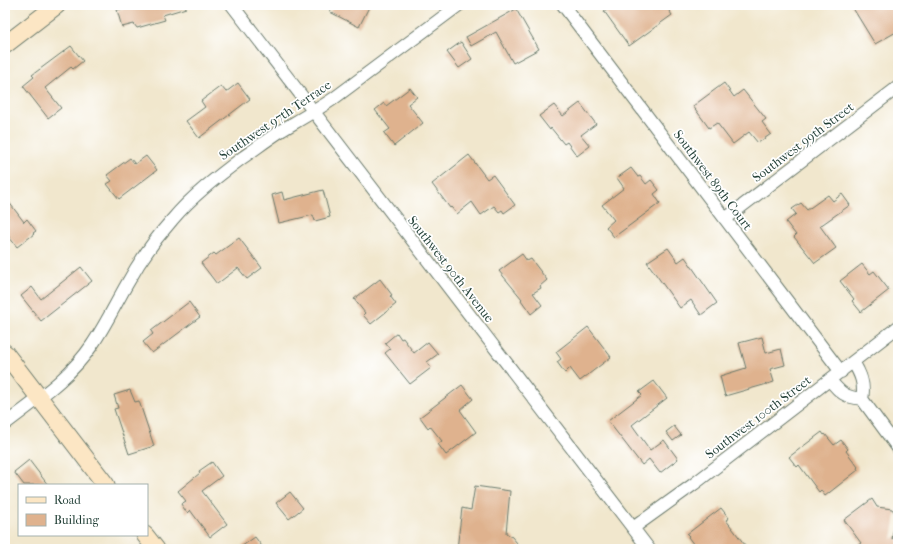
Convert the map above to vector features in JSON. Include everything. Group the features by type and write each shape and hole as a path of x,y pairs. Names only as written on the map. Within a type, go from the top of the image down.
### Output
{"street":[{"path":"5,45 57,5"},
{"name":"Southwest 90th Avenue","path":"232,5 649,549"},
{"name":"Southwest 97th Terrace","path":"5,424 40,398 68,374 91,345 138,266 168,225 183,208 212,181 281,131 314,112 459,5"},
{"name":"Southwest 89th Court","path":"563,5 841,372"},
{"name":"Southwest 99th Street","path":"725,219 898,87"},
{"name":"Southwest 100th Street","path":"634,528 694,484 898,327"},
{"path":"5,354 105,484"},
{"path":"853,362 861,375 863,383 864,390 862,399 898,448"},
{"path":"830,380 842,394 850,398 862,399"},
{"path":"146,536 156,549"}],"building":[{"path":"135,5 186,5 186,8 163,15 165,20 137,28 134,24 122,27 117,10"},
{"path":"333,5 370,5 359,27 330,12"},
{"path":"612,5 665,5 672,15 629,46 604,11"},
{"path":"851,5 898,5 898,31 875,44"},
{"path":"516,9 539,49 513,63 496,32 471,46 466,37"},
{"path":"461,42 472,59 459,68 447,52"},
{"path":"71,46 83,61 73,69 71,67 45,88 61,108 48,118 23,86 34,77 32,75"},
{"path":"238,83 250,99 199,138 186,121 205,107 201,101 221,86 226,92"},
{"path":"724,83 734,97 743,90 766,119 762,122 771,134 758,143 749,132 733,144 717,123 709,128 693,106"},
{"path":"410,88 417,97 408,104 423,123 394,146 384,133 390,129 375,110 384,103 386,106"},
{"path":"580,103 596,124 581,135 590,146 577,156 567,142 564,144 539,116 554,105 563,116"},
{"path":"469,155 487,179 493,175 515,205 504,213 502,210 499,212 494,206 481,215 472,202 457,214 451,207 450,208 432,184"},
{"path":"146,156 157,170 119,199 107,184 112,181 107,175 130,158 135,164"},
{"path":"631,168 646,184 651,180 659,190 654,194 660,203 614,237 606,227 614,220 602,205 624,188 617,178"},
{"path":"323,190 330,217 315,221 313,215 279,223 272,195 282,192 284,200"},
{"path":"842,194 850,205 820,226 836,248 815,263 794,237 796,235 786,222 796,214 792,209 801,203 807,210 828,195 833,201"},
{"path":"5,197 24,222 27,219 36,231 17,247 5,232"},
{"path":"239,238 262,268 247,279 238,268 217,284 201,263 214,253 216,255"},
{"path":"668,248 678,262 685,257 717,303 701,315 691,300 680,308 647,262"},
{"path":"522,254 527,261 531,259 547,280 540,286 541,288 533,293 542,305 531,314 521,300 522,299 499,271"},
{"path":"862,264 870,274 874,271 889,290 861,312 852,301 854,299 840,281"},
{"path":"81,267 92,281 41,321 21,296 32,287 41,299"},
{"path":"380,279 392,295 390,296 396,304 371,324 363,315 365,313 354,299"},
{"path":"189,302 200,317 152,353 143,342 153,334 151,331"},
{"path":"588,327 611,357 580,381 570,368 565,373 557,362 561,359 556,352"},
{"path":"397,333 401,339 403,338 414,353 428,342 438,354 427,362 431,368 410,384 385,353 390,349 385,343"},
{"path":"762,337 766,353 781,349 785,365 770,369 774,382 725,396 720,376 746,368 739,343"},
{"path":"654,381 667,398 632,425 650,450 664,440 678,459 660,473 649,459 642,465 608,421 642,395 639,392"},
{"path":"462,385 473,399 460,410 476,432 446,455 438,444 442,441 430,426 428,428 420,417"},
{"path":"130,390 135,402 139,401 154,446 129,454 114,409 118,408 114,395"},
{"path":"674,426 681,435 673,441 666,432"},
{"path":"822,432 834,445 841,440 848,449 846,451 858,467 858,470 825,496 821,490 819,492 799,465 797,467 789,457"},
{"path":"29,460 47,484 23,484 14,472"},
{"path":"212,462 222,476 202,491 227,524 210,537 190,510 187,513 181,504 186,501 178,491 200,473 199,471"},
{"path":"475,486 510,491 506,533 512,537 522,549 457,549 462,508 471,510"},
{"path":"290,492 303,508 289,519 276,503"},
{"path":"872,499 877,507 892,509 896,514 892,539 898,535 898,549 853,549 861,543 844,520"},
{"path":"721,508 729,518 726,520 748,549 699,549 688,537 689,536 687,534"},
{"path":"255,537 264,549 238,549"}]}
